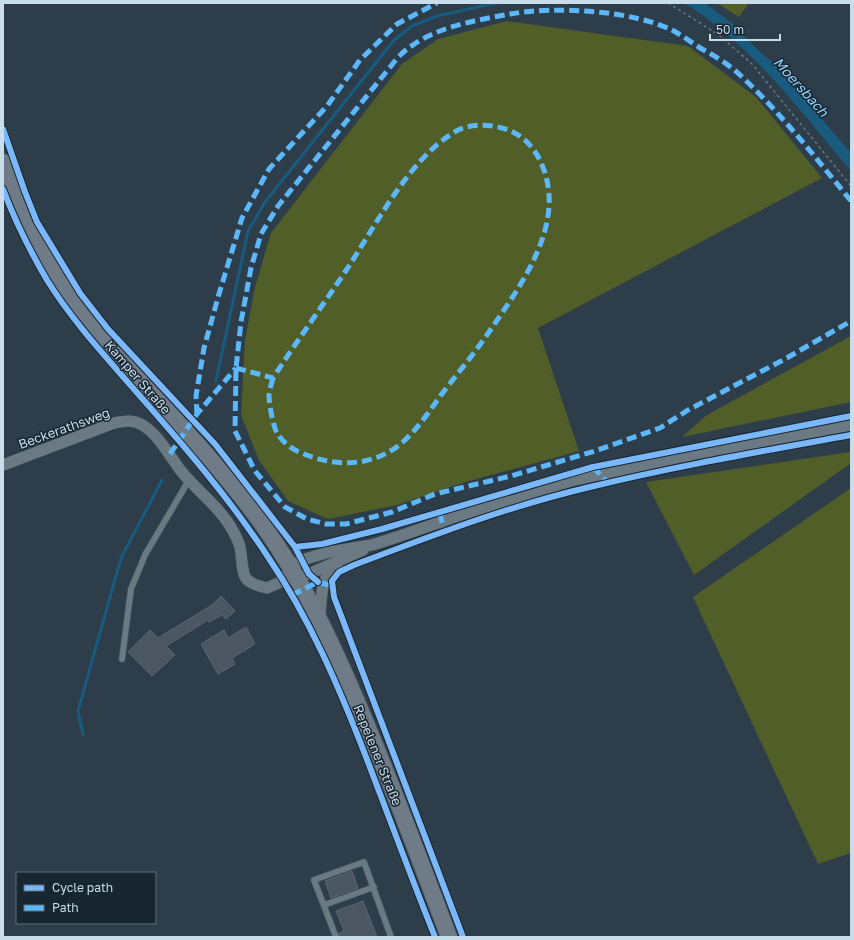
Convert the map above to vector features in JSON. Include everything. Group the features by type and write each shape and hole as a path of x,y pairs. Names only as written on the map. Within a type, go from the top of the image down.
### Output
{"main road":[{"name":"Kamper Straße","path":"3,162 22,210 46,258 74,302 112,348 225,477 262,524 291,575"},
{"name":"Repelener Straße","path":"291,575 320,619 379,753 449,937"}],"street":[{"name":"Beckerathsweg","path":"3,465 114,423 128,421 145,426 189,480 233,530 242,554 242,568 244,576 249,582 267,588 291,575"},
{"path":"291,575 302,560 372,544 571,481 700,453 851,425"},
{"path":"320,619 322,592 327,575 331,569 372,544"},
{"path":"291,575 349,557"}],"lane":[{"path":"122,659 131,589 145,555 189,480"},
{"path":"336,937 314,880 364,862 392,937"},
{"path":"324,905 374,887"}],"path":[{"path":"668,3 719,35 752,64 851,186"}],"green space":[{"path":"717,3 749,3 739,17"},
{"path":"507,21 688,46 756,97 822,178 538,328 579,451 462,483 397,505 328,519 288,501 259,460 241,415 245,340 255,287 271,233 402,64 438,39"},
{"path":"851,336 851,402 682,437 707,415"},
{"path":"851,452 851,463 694,575 646,482"},
{"path":"851,488 851,853 818,864 693,597"}],"water":[{"name":"Moersbach","path":"684,3 705,3 733,24 773,63 851,153 851,171 794,103 754,59 709,20"}],"building":[{"path":"221,596 235,611 226,619 222,615 209,622 208,620 166,646 175,655 152,676 128,652 150,630 158,638 212,605"},
{"path":"246,627 255,644 232,658 235,664 218,674 201,644 224,630 228,638"},
{"path":"352,871 358,888 331,898 325,881"},
{"path":"363,901 377,937 340,937 339,933 344,931 336,911"}],"waterway":[{"path":"216,381 248,231 265,202 394,40 412,26 437,16 496,3"},
{"path":"83,735 78,711 121,558 162,480"}],"marked path":[{"path":"197,414 196,396 204,348 219,294 242,218 269,169 327,106 360,60 397,24 437,3"},
{"path":"851,201 769,104 739,74 721,60 674,31 637,18 616,14 571,10 549,10 510,14 472,21 447,28 424,38 403,52 278,206 261,234 251,268 241,322 236,368 235,431 255,471 285,507 307,519 326,524 346,524 392,512 435,494 511,476 595,451 660,428 688,410 785,359 851,321"},
{"path":"236,368 273,378 347,269 394,195 407,177 437,145 459,129 482,125 511,131 530,145 537,154 542,165 548,187 549,209 545,231 537,253 514,294 489,332 422,421 397,447 370,460 341,463 311,457 291,448 283,441 276,430 269,396 273,378"},
{"path":"170,454 197,414 236,368"},
{"path":"593,467 608,483"},
{"path":"440,513 444,532"},
{"path":"292,595 318,582 332,586"}],"cycle path":[{"path":"3,129 37,222 80,293 108,329 215,444 295,547 309,574 318,582"},
{"path":"3,189 29,247 57,296 91,340 223,494 268,557 297,605 323,654 345,705 435,937"},
{"path":"295,547 322,544 382,529 593,467 851,416"},
{"path":"463,937 334,597 332,581 339,572 354,565 470,522 530,503 622,479 851,435"}]}
